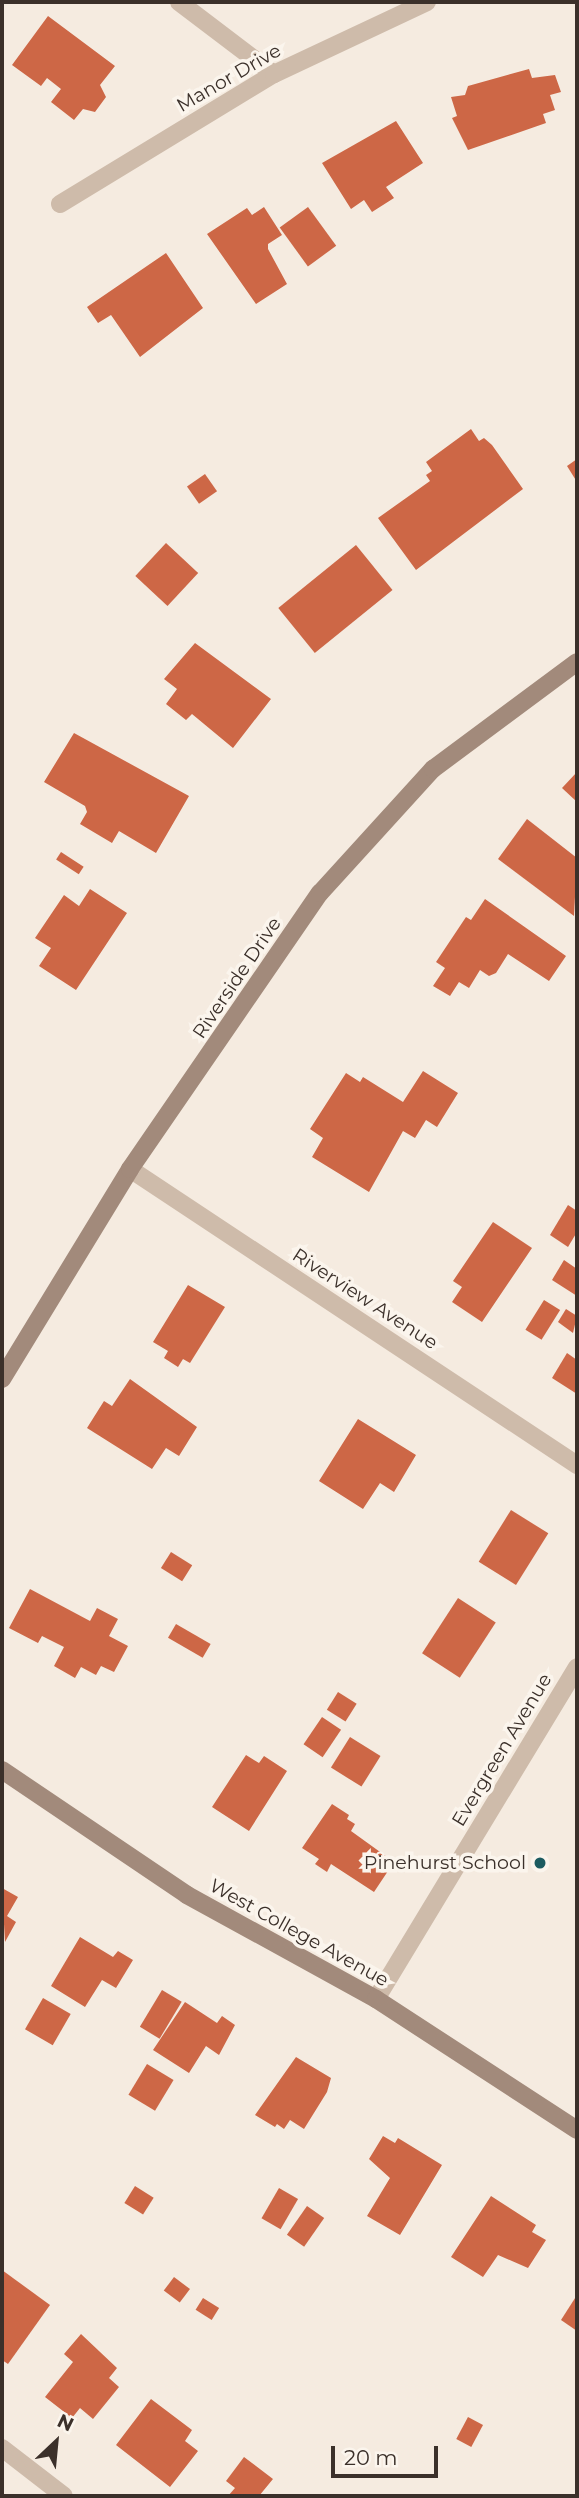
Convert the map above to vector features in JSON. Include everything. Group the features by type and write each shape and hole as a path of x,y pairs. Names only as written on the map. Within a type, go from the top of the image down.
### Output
{"street":[{"path":"179,2 274,74"},
{"name":"Manor Drive","path":"60,204 274,74 426,2"},
{"name":"Riverside Drive","path":"2,1379 131,1169 320,893 432,769 577,662"},
{"name":"Riverview Avenue","path":"131,1169 577,1465"},
{"name":"Evergreen Avenue","path":"376,1999 577,1667"},
{"name":"West College Avenue","path":"2,1770 187,1895 376,1999 577,2130"},
{"path":"2,2448 64,2496"}],"building":[{"path":"48,16 115,66 100,85 106,97 95,112 83,109 74,120 51,102 61,89 47,78 41,86 12,65"},
{"path":"529,69 532,78 555,75 561,92 550,95 555,110 543,114 546,123 468,150 452,118 457,116 451,97 465,95 468,86"},
{"path":"396,121 423,163 386,187 394,198 372,212 364,200 351,209 322,163"},
{"path":"264,207 282,235 268,244 268,249 287,284 256,304 207,234 247,208 252,215"},
{"path":"308,207 336,246 308,266 280,228"},
{"path":"166,253 203,308 140,357 111,315 98,323 87,307"},
{"path":"471,429 479,441 484,438 492,445 523,489 416,570 378,518 430,481 426,475 432,471 426,462"},
{"path":"577,459 577,482 567,466"},
{"path":"205,474 217,491 199,504 187,487"},
{"path":"166,543 198,573 167,606 135,576"},
{"path":"356,545 393,590 315,653 278,608"},
{"path":"195,643 271,699 233,748 192,714 186,720 166,704 177,689 164,679"},
{"path":"74,733 189,796 156,853 119,831 112,843 80,824 87,812 85,806 44,782"},
{"path":"577,772 577,802 562,788"},
{"path":"527,819 577,858 574,916 498,859"},
{"path":"61,852 84,867 79,874 56,860"},
{"path":"90,889 127,913 76,990 39,966 51,948 35,938 64,895 79,906"},
{"path":"485,899 566,956 549,981 508,954 496,973 489,976 480,970 469,988 459,982 450,996 433,986 445,968 436,962 466,917 471,920"},
{"path":"423,1071 458,1093 437,1127 426,1120 415,1138 403,1131 369,1192 312,1157 323,1138 310,1129 346,1073 360,1082 363,1077 403,1102"},
{"path":"568,1205 577,1211 577,1232 568,1247 550,1235"},
{"path":"493,1222 532,1248 482,1322 452,1302 462,1287 453,1281"},
{"path":"564,1260 577,1269 577,1296 552,1280"},
{"path":"188,1285 225,1307 190,1363 183,1359 178,1367 164,1358 168,1351 153,1342"},
{"path":"544,1300 560,1310 542,1340 525,1330"},
{"path":"566,1309 577,1316 573,1333 558,1322"},
{"path":"567,1353 577,1360 577,1394 552,1378"},
{"path":"130,1379 197,1427 179,1456 166,1448 152,1469 87,1428 104,1401 112,1406"},
{"path":"358,1419 416,1455 394,1492 380,1483 363,1509 319,1481"},
{"path":"511,1510 548,1533 516,1585 479,1562"},
{"path":"171,1552 192,1565 182,1581 161,1568"},
{"path":"30,1589 90,1621 97,1608 118,1619 109,1636 128,1646 114,1672 101,1666 96,1675 81,1667 75,1678 54,1666 64,1647 42,1636 38,1643 9,1628"},
{"path":"458,1598 496,1623 460,1678 422,1653"},
{"path":"176,1624 211,1644 203,1658 168,1638"},
{"path":"338,1692 357,1704 346,1721 327,1710"},
{"path":"322,1717 341,1730 323,1757 304,1744"},
{"path":"350,1737 381,1756 361,1787 331,1768"},
{"path":"246,1755 259,1763 264,1756 287,1771 249,1831 212,1807"},
{"path":"332,1804 349,1815 347,1819 355,1824 351,1831 394,1862 374,1892 331,1864 327,1872 315,1864 319,1859 302,1848"},
{"path":"2,1888 18,1897 7,1916 16,1922 5,1942"},
{"path":"80,1937 113,1957 118,1951 133,1960 116,1988 102,1980 85,2007 51,1986"},
{"path":"162,1990 182,2002 160,2039 140,2027"},
{"path":"43,1998 71,2014 53,2045 25,2029"},
{"path":"185,2002 217,2023 222,2016 235,2025 219,2055 206,2046 189,2073 153,2050"},
{"path":"296,2057 331,2078 327,2092 304,2129 290,2120 284,2129 277,2124 275,2127 255,2115"},
{"path":"147,2064 174,2080 155,2111 128,2095"},
{"path":"383,2136 395,2143 398,2138 442,2165 400,2235 367,2216 390,2178 369,2159"},
{"path":"135,2186 154,2198 143,2215 124,2203"},
{"path":"279,2188 298,2199 281,2229 262,2218"},
{"path":"491,2196 536,2225 532,2232 546,2240 528,2268 498,2255 483,2277 451,2257"},
{"path":"307,2206 324,2218 304,2247 287,2235"},
{"path":"2,2270 50,2305 8,2364 2,2360"},
{"path":"174,2277 190,2289 180,2303 164,2291"},
{"path":"577,2295 577,2331 561,2320"},
{"path":"203,2298 219,2308 212,2320 196,2310"},
{"path":"81,2334 117,2368 109,2378 119,2387 93,2419 80,2408 72,2418 45,2397 73,2362 64,2354"},
{"path":"151,2399 192,2430 185,2441 198,2451 170,2487 116,2445"},
{"path":"468,2417 483,2425 471,2447 456,2439"},
{"path":"244,2457 273,2479 259,2496 228,2496 235,2488 226,2481"}],"place":[{"name":"Pinehurst School","path":"540,1863"}]}
